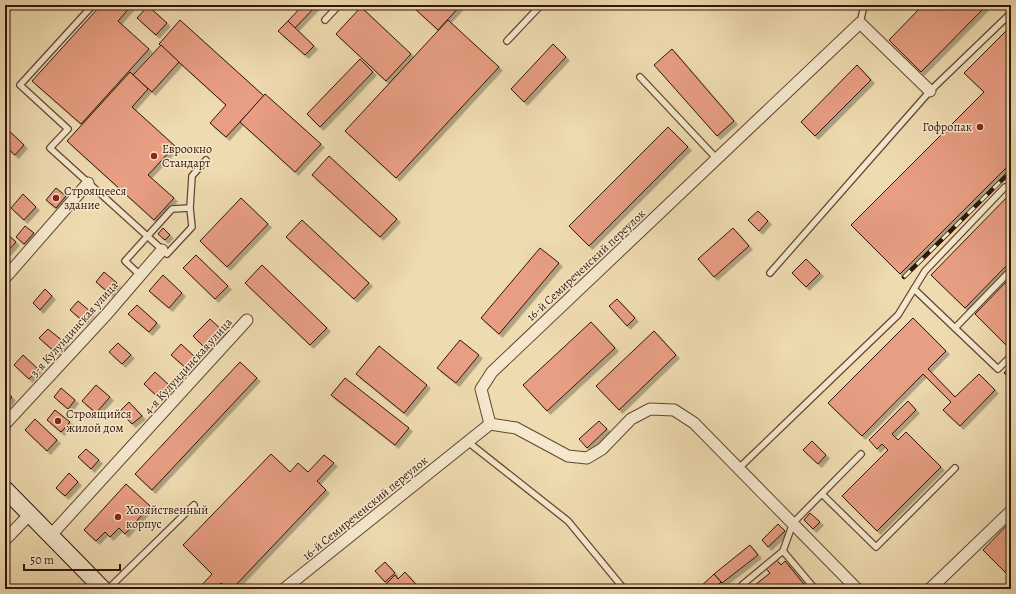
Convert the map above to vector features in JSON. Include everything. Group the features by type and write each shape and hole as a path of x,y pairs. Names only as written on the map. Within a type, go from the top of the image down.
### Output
{"street":[{"path":"860,23 930,91"},
{"name":"16-й Семиреченский переулок","path":"284,589 490,424 481,389 492,372 860,23"},
{"path":"5,278 88,183"},
{"name":"3-я Кулундинская улица","path":"5,424 106,315 162,250"},
{"name":"4-я Кулундинская улица","path":"51,535 247,320"},
{"path":"490,424 516,428 568,456 586,458 602,449 631,419 650,409 674,410 694,423 857,589"},
{"path":"5,489 103,589"},
{"path":"930,589 1011,510"},
{"path":"5,540 30,514"}],"lane":[{"path":"93,5 20,85 68,129 50,148 167,254 192,227 190,208 192,176 206,160"},
{"path":"325,20 339,5"},
{"path":"507,41 541,5"},
{"path":"860,23 863,10 862,5"},
{"path":"770,273 930,91 1011,13"},
{"path":"640,77 717,159"},
{"path":"739,468 898,314 925,271 1005,187 1011,185"},
{"path":"140,274 125,261 172,209 190,208"},
{"path":"955,328 1011,270"},
{"path":"914,289 998,368 1011,356"},
{"path":"468,442 568,521 624,589"},
{"path":"745,589 742,585 783,551 793,523 861,454"},
{"path":"822,494 876,547 955,468"},
{"path":"108,589 194,505"},
{"path":"783,551 815,589"}],"building":[{"path":"101,5 132,5 118,21 149,49 81,124 32,81"},
{"path":"303,5 317,5 295,28 288,21"},
{"path":"461,5 438,30 412,6"},
{"path":"923,5 987,5 921,72 889,40"},
{"path":"148,6 167,23 156,35 137,18"},
{"path":"361,7 411,54 386,81 336,34"},
{"path":"180,20 264,96 226,137 210,123 226,105 159,44"},
{"path":"448,20 499,67 396,178 345,131"},
{"path":"288,21 314,46 305,55 278,31"},
{"name":"Гофропак","path":"1011,26 1011,163 900,274 851,225 984,92 964,73"},
{"path":"553,44 566,57 524,102 511,89"},
{"path":"161,45 179,62 152,92 133,75"},
{"path":"672,49 734,121 717,136 654,65"},
{"path":"360,59 373,72 320,127 307,114"},
{"path":"857,65 871,80 815,136 801,122"},
{"path":"130,72 148,89 132,107 175,146 148,175 174,198 154,220 67,141"},
{"path":"265,94 321,144 295,172 240,122"},
{"path":"5,127 24,145 15,155 5,146"},
{"path":"668,127 688,147 589,246 569,226"},
{"path":"329,156 397,219 380,237 312,175"},
{"name":"Строящееся здание","path":"56,188 66,196 56,208 46,200"},
{"path":"1011,193 1011,261 965,308 931,275"},
{"path":"23,194 36,207 24,220 11,208"},
{"path":"241,198 268,224 227,267 200,241"},
{"path":"758,211 768,221 759,231 748,220"},
{"path":"302,220 369,283 354,299 286,237"},
{"path":"25,226 34,233 24,244 16,237"},
{"path":"163,228 170,235 165,240 158,234"},
{"path":"733,228 749,246 714,277 698,259"},
{"path":"5,232 16,242 7,252 5,251"},
{"path":"540,248 559,263 499,334 481,318"},
{"path":"196,255 228,286 215,299 183,268"},
{"path":"806,259 820,273 806,287 792,273"},
{"path":"262,265 327,328 310,345 245,283"},
{"path":"104,272 117,283 109,293 96,282"},
{"path":"163,275 182,293 169,308 149,291"},
{"path":"1011,277 1011,341 1007,346 975,314"},
{"path":"45,289 52,296 40,310 33,303"},
{"path":"617,299 635,318 627,326 609,306"},
{"path":"78,301 91,312 83,321 70,310"},
{"path":"137,305 157,323 149,332 128,314"},
{"path":"913,318 946,351 928,369 955,397 979,374 995,390 960,426 943,410 951,402 923,374 862,436 828,403"},
{"path":"210,319 224,332 207,350 193,336"},
{"path":"591,322 615,348 547,411 523,385"},
{"path":"48,329 64,342 55,352 39,338"},
{"path":"654,331 676,355 619,410 596,386"},
{"path":"460,340 479,355 456,383 437,368"},
{"path":"118,343 131,355 122,364 109,352"},
{"path":"181,344 196,358 186,368 171,355"},
{"path":"379,346 427,385 404,413 356,374"},
{"path":"23,355 38,369 29,379 14,365"},
{"path":"240,362 257,378 152,490 135,474"},
{"path":"1011,365 1011,380 1004,373"},
{"path":"155,372 170,386 159,398 144,384"},
{"path":"345,378 409,428 395,445 331,395"},
{"path":"96,385 110,397 96,413 82,401"},
{"path":"61,388 75,400 68,409 54,397"},
{"path":"5,391 12,397 5,406"},
{"path":"908,401 916,410 892,434 898,440 906,432 941,467 877,531 842,496 888,450 882,444 877,449 869,440"},
{"path":"129,402 142,416 132,424 120,411"},
{"name":"Строящийся жилой дом","path":"55,410 70,422 61,432 47,420"},
{"path":"35,419 57,440 47,451 25,430"},
{"path":"599,421 607,429 587,448 579,439"},
{"path":"812,441 826,455 818,464 803,450"},
{"path":"86,449 99,460 91,469 78,457"},
{"path":"271,454 290,472 298,463 308,472 324,455 334,463 317,481 326,490 232,589 228,589 221,583 215,589 200,589 199,588 212,574 183,545"},
{"path":"69,473 78,482 65,496 56,488"},
{"name":"Хозяйственный корпус","path":"126,484 150,506 125,534 119,528 110,537 105,532 96,541 84,530"},
{"path":"810,513 820,522 813,529 804,520"},
{"path":"1011,521 1011,578 983,550"},
{"path":"778,524 785,531 768,547 762,540"},
{"path":"750,545 758,555 722,583 714,574"},
{"path":"776,559 781,565 785,561 808,589 750,589 770,573 765,568"},
{"path":"385,562 395,573 385,582 375,571"},
{"path":"405,572 420,589 390,589 386,584 395,575 398,579"},
{"path":"714,574 721,582 714,589 698,589"},
{"path":"987,584 992,589 982,589"}],"railway":[{"path":"904,277 1011,171"}],"place":[{"name":"Гофропак","path":"980,127"},
{"name":"Евроокно Стандарт","path":"154,156"},
{"name":"Строящееся здание","path":"56,198"},
{"name":"Строящийся жилой дом","path":"58,421"},
{"name":"Хозяйственный корпус","path":"118,517"}]}
